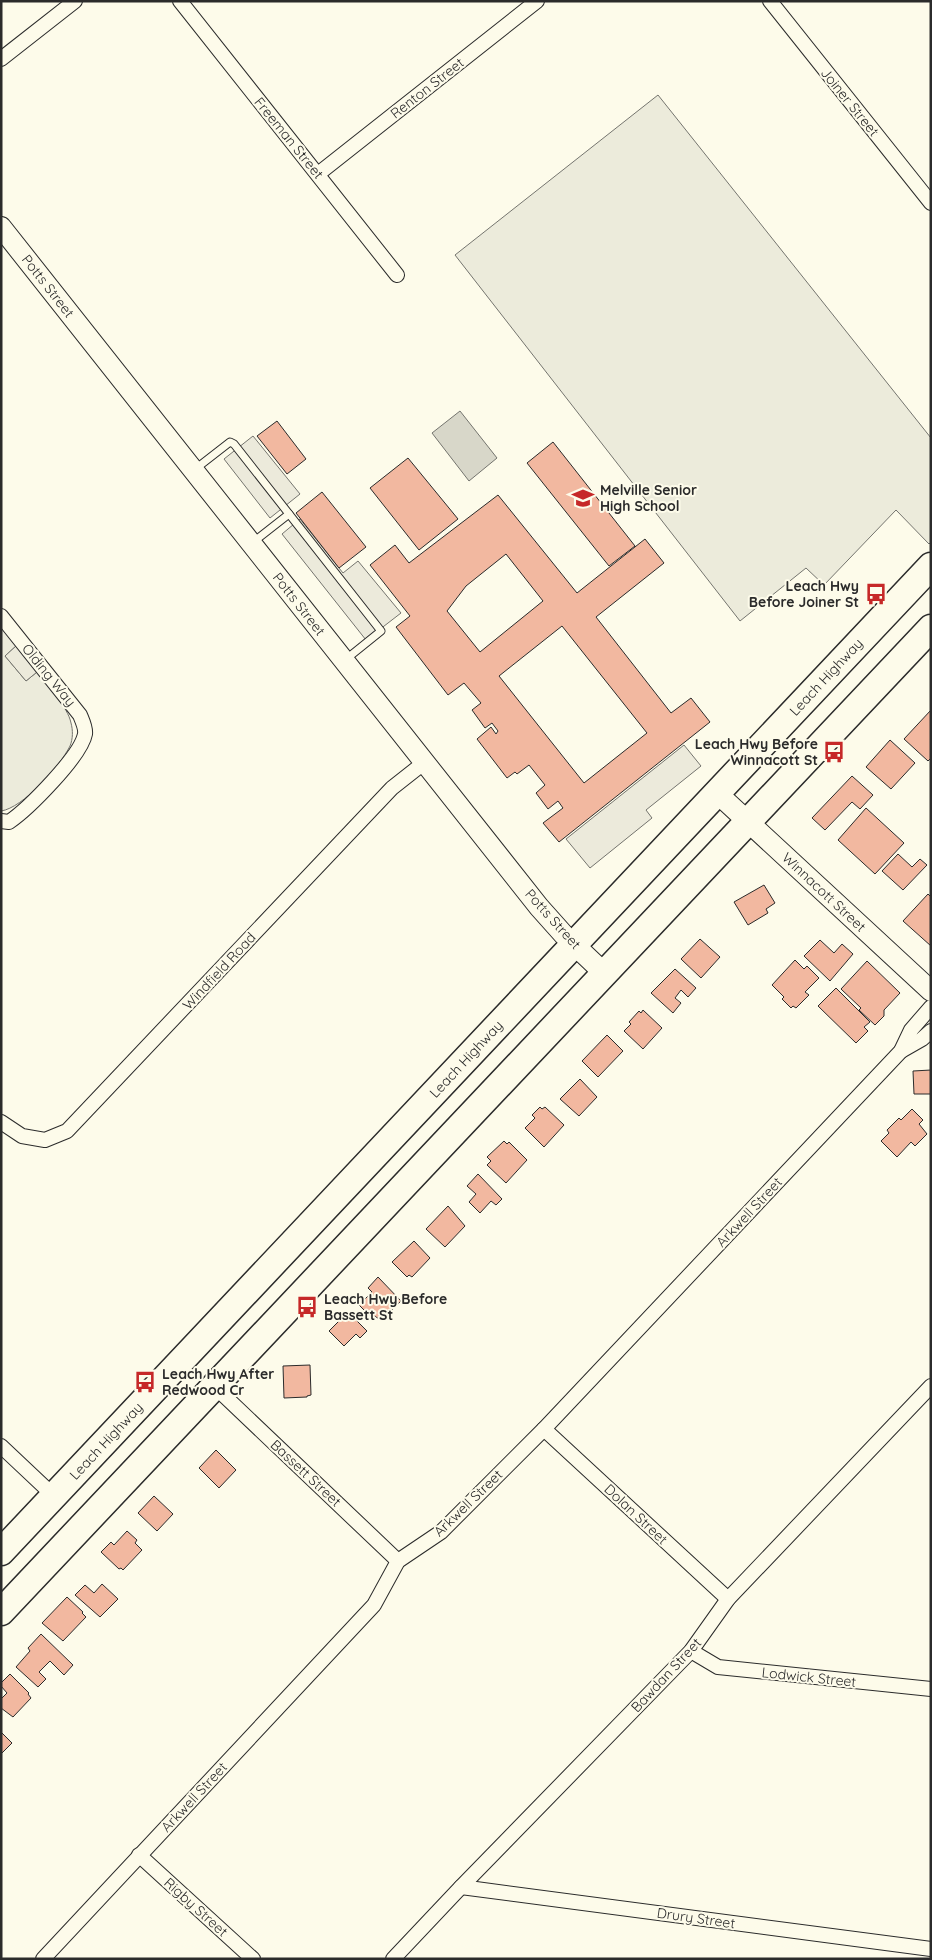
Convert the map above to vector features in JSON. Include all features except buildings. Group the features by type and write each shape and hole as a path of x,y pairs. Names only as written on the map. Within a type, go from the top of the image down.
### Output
{"highway":[{"name":"Leach Highway","path":"1,1552 931,566"},
{"path":"1,1612 931,628"}],"street":[{"path":"1,59 75,1"},
{"name":"Freeman Street","path":"180,1 397,275"},
{"name":"Renton Street","path":"318,174 537,1"},
{"name":"Joiner Street","path":"770,1 931,203"},
{"name":"Potts Street","path":"1,227 539,907 604,973"},
{"name":"Olding Way","path":"1,616 80,715 86,732 79,751 23,812 8,822 1,821"},
{"name":"Windfield Road","path":"1,1122 22,1136 45,1140 67,1131 392,788 425,762"},
{"name":"Winnacott Street","path":"718,793 931,991"},
{"name":"Arkwell Street","path":"901,1051 911,1030 931,1008"},
{"name":"Arkwell Street","path":"43,1959 374,1605 398,1561 441,1532 544,1429 901,1051 922,1039 931,1031"},
{"name":"Bassett Street","path":"214,1386 398,1561"},
{"name":"Bawdan Street","path":"393,1959 691,1652 728,1599 931,1386"},
{"name":"Dolan Street","path":"544,1429 728,1599"},
{"path":"1,1446 54,1496"},
{"name":"Lodwick Street","path":"691,1652 718,1667 931,1689"},
{"name":"Rigby Street","path":"139,1855 253,1959"},
{"name":"Drury Street","path":"461,1887 931,1949"}],"lane":[{"path":"194,470 230,442 234,444 381,631 344,661"},
{"path":"252,543 289,514"}],"shaded area":[{"path":"658,95 931,438 931,542 929,544 896,510 824,585 806,568 740,621 455,255"},
{"path":"460,411 497,458 469,481 432,433"},
{"path":"253,436 300,494 270,518 224,459"},
{"path":"300,519 343,573 358,561 401,613 366,640 282,534"},
{"path":"1,627 16,646 5,656 26,681 37,672 57,697 69,717 72,740 58,764 40,785 20,802 1,811"},
{"path":"16,646 37,672 26,681 5,656"},
{"path":"684,745 701,766 646,810 652,818 590,868 566,839"}],"place":[{"name":"Melville Senior High School","path":"583,498"},
{"name":"Leach Hwy Before Joiner St","path":"876,594"},
{"name":"Leach Hwy Before Winnacott St","path":"834,752"},
{"name":"Leach Hwy Before Bassett St","path":"307,1307"},
{"name":"Leach Hwy After Redwood Cr","path":"145,1382"}]}
